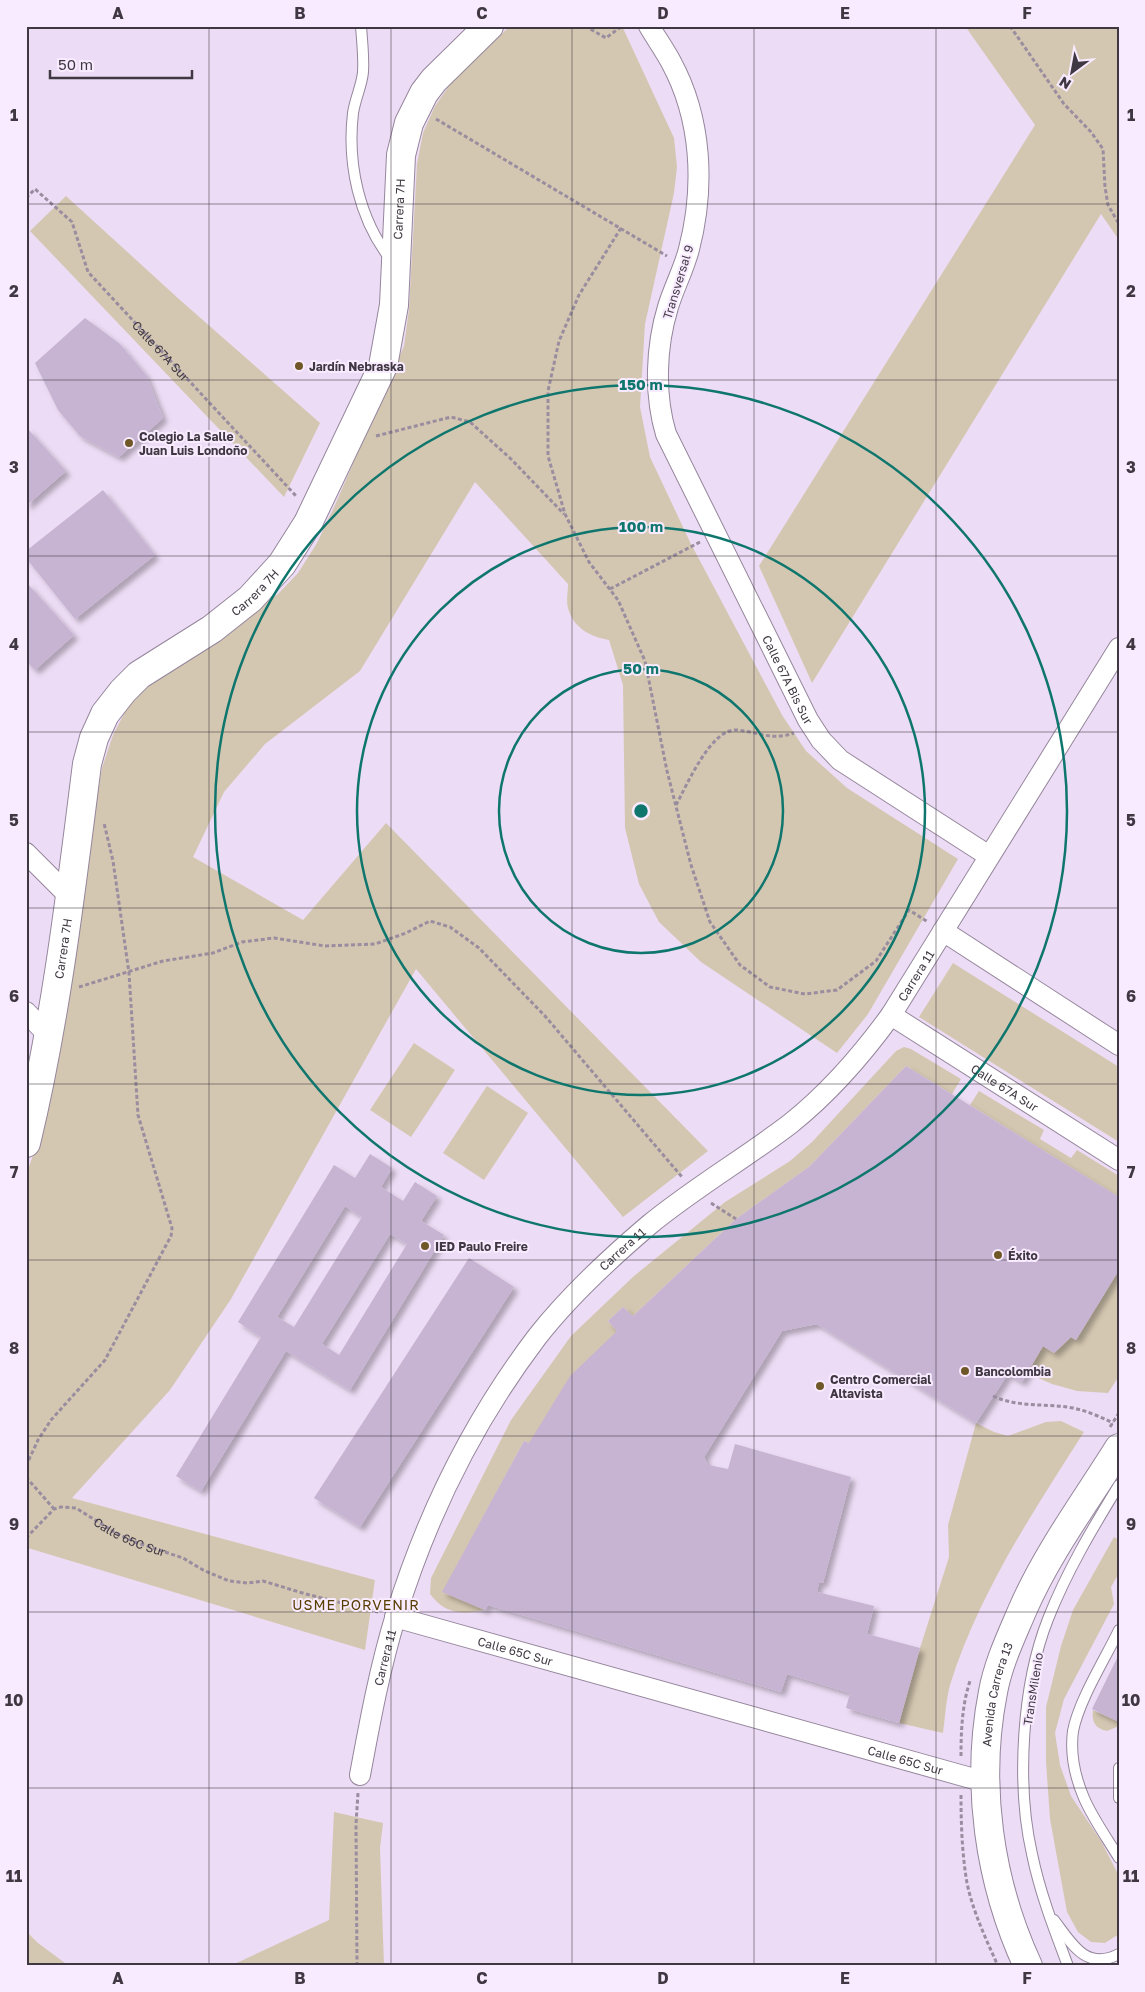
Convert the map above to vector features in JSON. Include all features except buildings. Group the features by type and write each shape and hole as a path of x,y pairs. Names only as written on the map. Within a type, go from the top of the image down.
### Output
{"street":[{"name":"Carrera 7H","path":"26,1144 37,1097 56,992 88,764 94,738 105,714 138,675 212,629 250,599 282,564 312,514 383,366 393,313 401,155 409,122 434,80 489,26"},
{"name":"Transversal 9","path":"648,26 671,62 690,110 697,140 698,189 689,250 668,308 661,343 658,404 666,434"},
{"name":"Calle 67A Bis Sur","path":"666,434 821,740 840,760 989,856"},
{"name":"Carrera 11","path":"360,1774 378,1683 395,1617 413,1565 438,1502 474,1433 516,1367 538,1336 592,1278 650,1224 798,1116 843,1075 871,1043 891,1015 1119,648"},
{"path":"26,853 70,897"},
{"path":"943,931 1119,1045"},
{"path":"26,1012 48,1034"},
{"name":"Calle 67A Sur","path":"891,1015 1119,1160"},
{"name":"Avenida Carrera 13","path":"1028,1966 1000,1891 988,1825 985,1782 987,1732 993,1692 1006,1650 1023,1609 1047,1563 1119,1448"},
{"name":"Calle 65C Sur","path":"395,1617 985,1782"}],"lane":[{"path":"361,26 363,73 354,112 351,152 353,171 358,192 372,230 382,249 395,266"},
{"name":"TransMilenio","path":"1068,1966 1046,1909 1032,1852 1024,1793 1026,1720 1040,1643 1060,1590 1083,1543 1119,1485"},
{"path":"1119,1630 1082,1704 1074,1730 1072,1756 1085,1800 1119,1858"},
{"path":"1119,1768 1119,1798"},
{"name":"TransMilenio","path":"1046,1909 1072,1944 1090,1958 1101,1960 1119,1954"}],"path":[{"path":"584,26 606,38 622,26"},
{"path":"1010,26 1064,104 1091,132 1103,149 1108,205 1119,224"},
{"path":"416,108 683,265"},
{"name":"Calle 67A Sur","path":"26,198 35,188 72,222 88,272 312,514"},
{"path":"620,228 576,303 559,341 548,391 548,456 565,514 589,562 618,600 645,661 676,805 691,865 710,922 740,965 770,987 804,994 837,990 876,961 909,910 943,931"},
{"path":"346,444 451,417 470,422 565,514"},
{"path":"610,589 715,534"},
{"path":"676,805 704,756 721,734 736,730 762,736 782,737 812,725"},
{"path":"26,1466 38,1440 51,1420 105,1360 171,1236 172,1228 138,1114 129,973 113,862 103,819"},
{"path":"56,992 93,984 163,961 213,953 242,942 274,938 325,946 375,944 406,933 430,921 450,927 480,948 545,1016 694,1191 736,1219"},
{"path":"993,1396 1006,1402 1073,1408 1098,1416 1119,1426"},
{"path":"26,1477 54,1509 26,1538"},
{"name":"Calle 65C Sur","path":"54,1509 61,1507 76,1508 121,1536 183,1558 203,1570 229,1581 247,1583 263,1581 395,1617"},
{"path":"357,1966 356,1824 360,1774"},
{"path":"961,1813 962,1846 967,1884 980,1925 998,1966"}],"shaded area":[{"path":"510,26 622,26 674,138 677,167 674,193 645,324 640,407 650,457 691,544 782,715 806,751 847,788 958,859 868,1014 837,1053 701,962 659,922 639,884 625,828 623,685 609,640 589,634 578,626 570,615 567,605 568,584 475,482 360,671 265,744 224,792 193,857 303,920 386,823 708,1151 623,1217 416,969 231,1299 170,1390 72,1498 375,1580 365,1650 28,1548 26,1550 26,1176 36,1146 102,768 113,735 126,710 148,685 278,594 298,573 317,543 404,346 409,309 417,164 423,133 435,106 451,83"},
{"path":"965,26 1119,26 1119,240 1101,214 812,683 759,566 1035,125"},
{"path":"66,196 180,300 320,423 284,497 30,231"},
{"path":"953,963 1119,1067 1119,1142 919,1017"},
{"path":"414,1043 455,1070 411,1137 370,1110"},
{"path":"904,1047 911,1049 961,1079 952,1094 906,1066 810,1166 736,1219 633,1316 623,1307 608,1321 617,1331 529,1443 524,1441 443,1592 485,1610 454,1611 436,1601 430,1594 431,1578 511,1420 571,1336 634,1276 725,1202 790,1161 813,1141 896,1051"},
{"path":"487,1086 528,1113 484,1180 443,1153"},
{"path":"979,1091 1044,1130 1040,1139 1071,1158 1077,1150 1119,1176 1119,1197 970,1105"},
{"path":"1119,1270 1119,1376 1108,1393 1077,1391 1052,1384 1027,1373 1043,1346 1054,1353 1071,1337 1076,1340"},
{"path":"1061,1421 1084,1432 1009,1554 976,1618 950,1685 943,1733 899,1723 920,1648 949,1557 948,1525 976,1423 994,1432 1008,1436 1046,1422"},
{"path":"1114,1537 1119,1540 1119,1573 1111,1587 1114,1604 1064,1699 1055,1733 1060,1765 1071,1796 1101,1841 1119,1876 1119,1934 1105,1943 1091,1942 1078,1932 1067,1912 1050,1819 1046,1762 1046,1707 1061,1646 1073,1610"},
{"path":"1093,1710 1119,1722 1119,1726 1107,1731 1100,1729 1095,1724"},
{"path":"334,1812 383,1823 380,1848 384,1966 230,1966 329,1920"},
{"path":"26,1931 38,1943 69,1966 26,1966"}],"place":[{"name":"Jardín Nebraska","path":"299,366"},
{"name":"Colegio La Salle Juan Luis Londoño","path":"129,443"},
{"name":"IED Paulo Freire","path":"425,1246"},
{"name":"Éxito","path":"998,1255"},
{"name":"Bancolombia","path":"965,1371"},
{"name":"Centro Comercial Altavista","path":"820,1386"}],"district":[{"name":"USME PORVENIR","path":"356,1604"}]}
